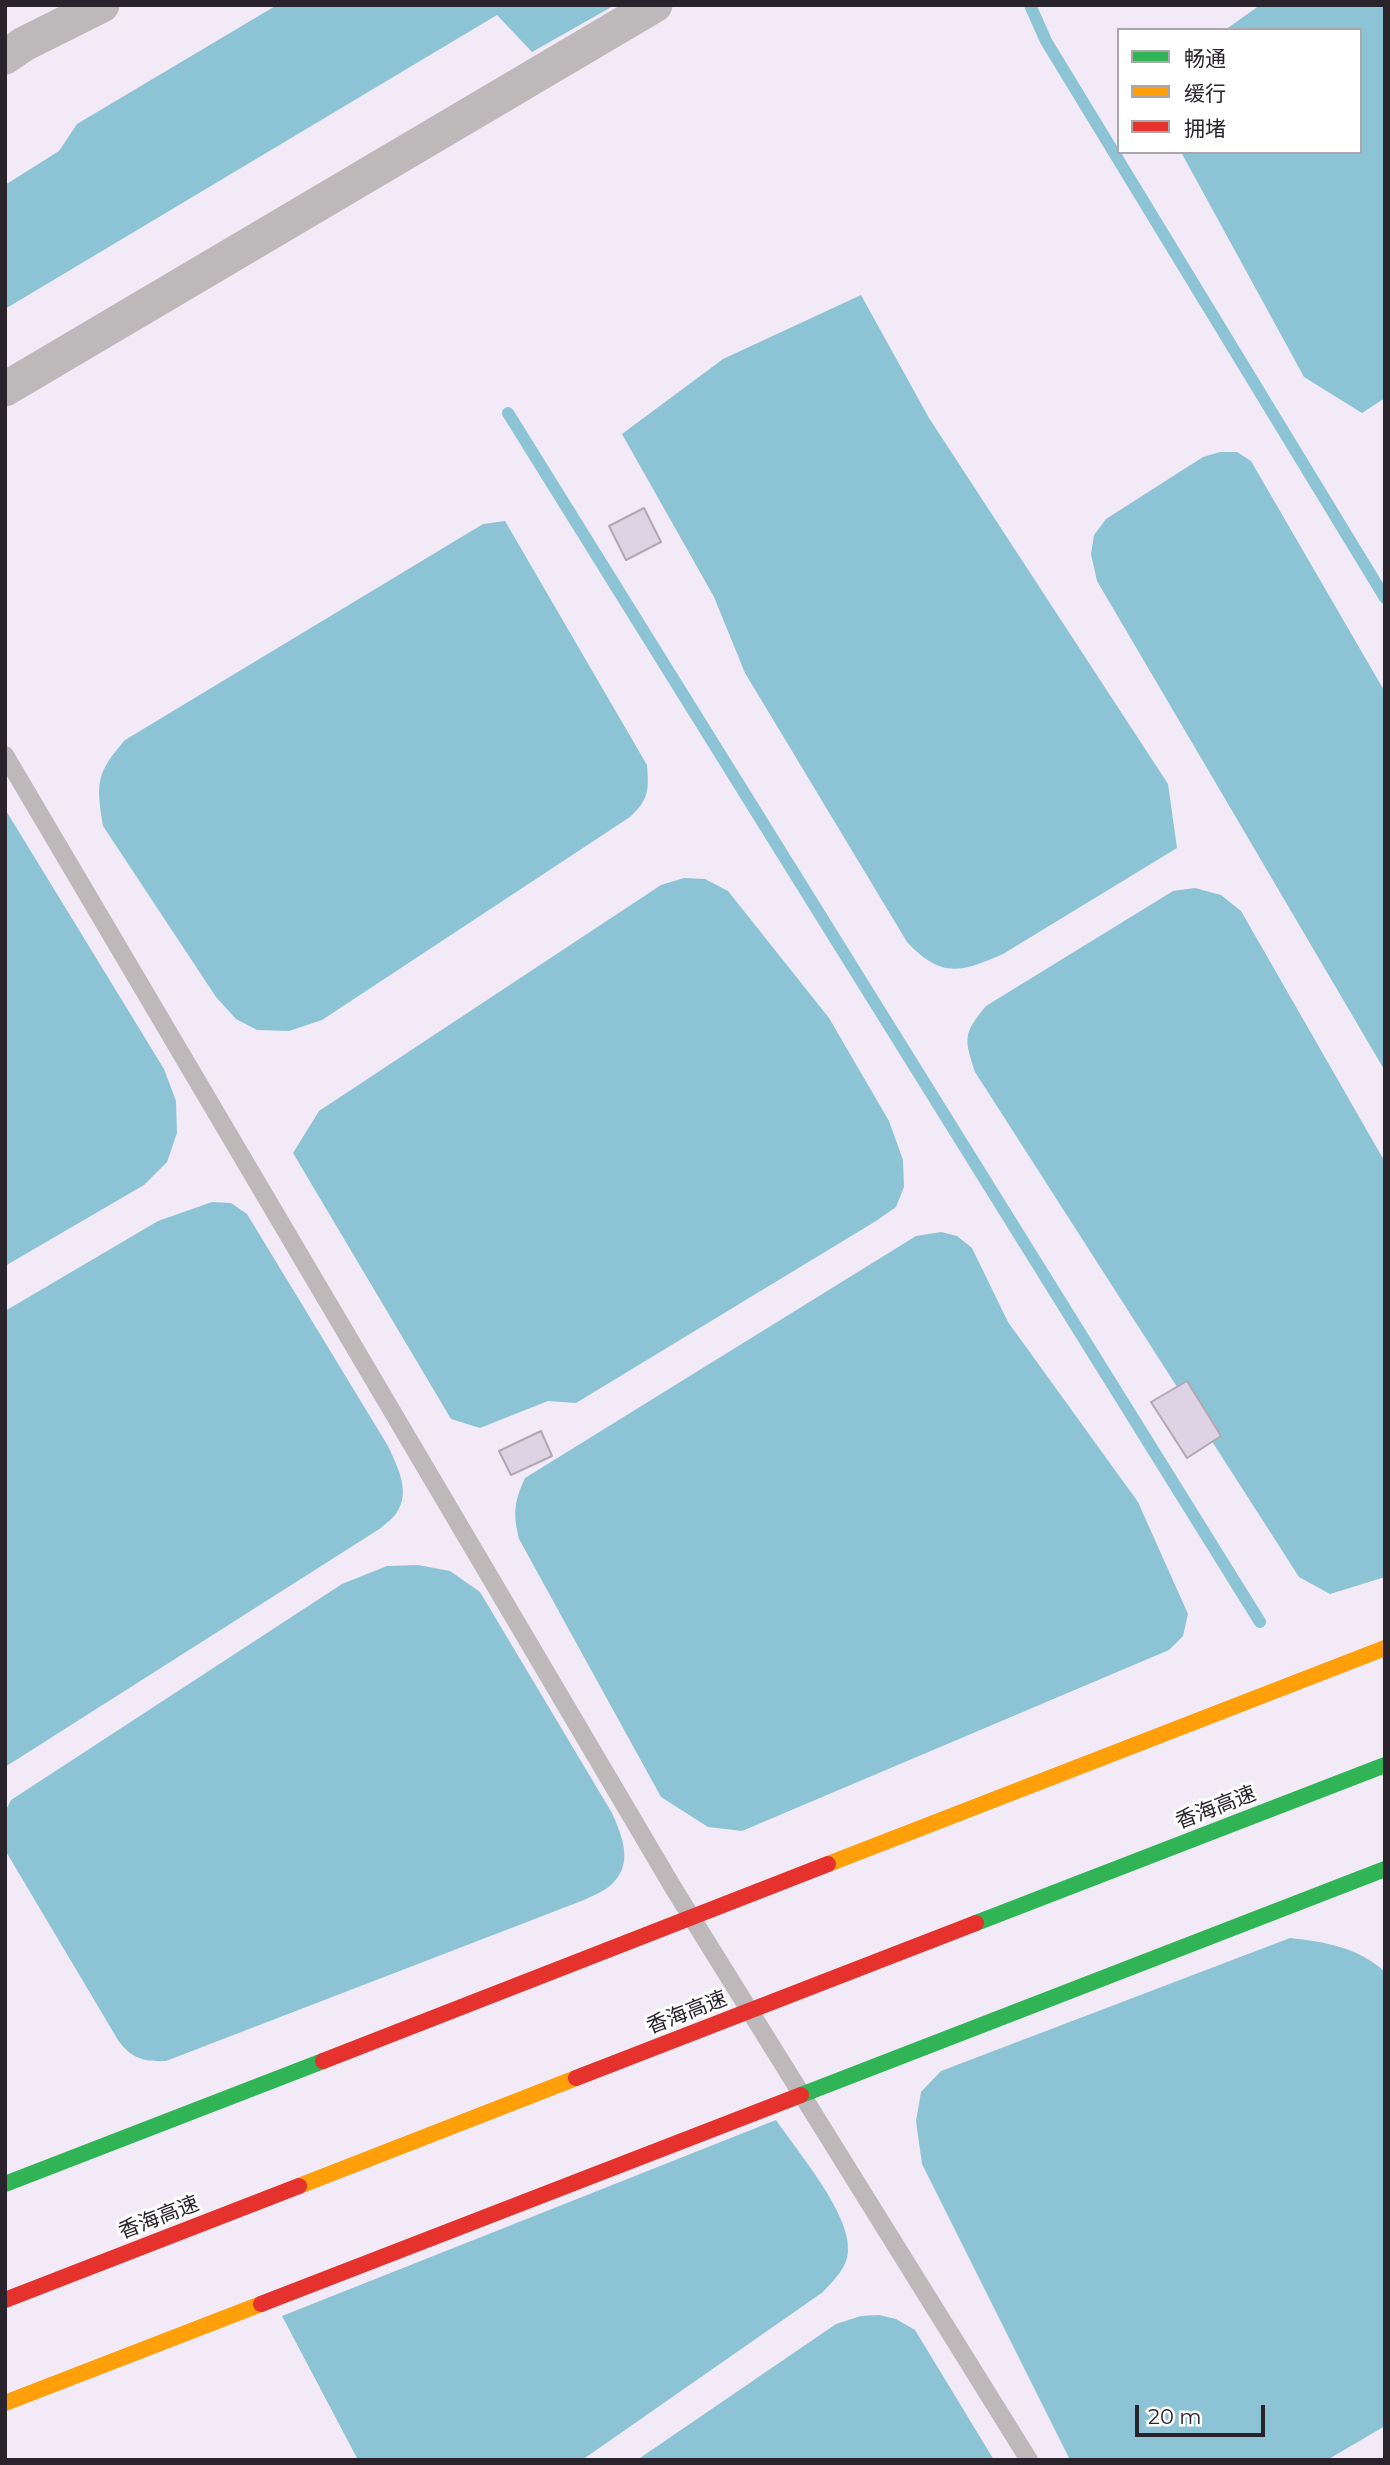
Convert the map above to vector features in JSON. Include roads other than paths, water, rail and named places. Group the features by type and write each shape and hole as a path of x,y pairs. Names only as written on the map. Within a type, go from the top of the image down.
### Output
{"main road":[{"path":"5,2184 1385,1648"},
{"name":"香海高速","path":"5,2301 1385,1765"},
{"path":"5,2403 1385,1869"}],"street":[{"path":"5,57 24,44 102,5"},
{"path":"5,389 654,5"}],"lane":[{"path":"5,755 692,1919 1029,2460"}],"water":[{"path":"277,5 615,5 532,52 497,15 5,309 5,185 59,151 77,124"},
{"path":"1260,5 1385,5 1385,398 1362,413 1304,377 1182,154 1362,154 1362,28 1228,28"},
{"path":"861,295 929,418 1168,784 1177,848 1003,954 963,968 941,967 930,962 907,942 745,673 714,597 622,434 723,359"},
{"path":"1220,452 1237,452 1251,461 1385,692 1385,1071 1097,581 1091,554 1094,535 1106,519 1203,457"},
{"path":"505,521 647,765 648,788 644,799 630,817 322,1020 289,1031 257,1030 236,1019 216,997 103,826 99,789 103,770 125,740 483,524"},
{"path":"5,809 164,1069 176,1101 177,1133 167,1162 144,1185 5,1266"},
{"path":"684,878 705,879 728,891 829,1018 889,1121 903,1160 904,1187 896,1207 576,1403 548,1401 480,1428 451,1419 293,1153 319,1111 661,885"},
{"path":"1195,888 1221,895 1241,911 1385,1162 1385,1577 1330,1594 1299,1577 975,1072 969,1051 970,1030 986,1006 1173,891"},
{"path":"212,1202 231,1203 247,1214 388,1446 403,1487 401,1504 394,1516 381,1528 5,1767 5,1311 158,1221"},
{"path":"941,1232 957,1236 972,1248 1008,1322 1138,1502 1188,1614 1183,1636 1169,1650 742,1831 708,1827 661,1797 519,1539 516,1508 521,1486 525,1478 916,1236"},
{"path":"418,1565 450,1571 480,1592 612,1813 624,1849 623,1867 619,1876 606,1889 584,1900 166,2061 144,2060 133,2055 118,2040 5,1850 5,1812 11,1800 342,1584 387,1566"},
{"path":"1290,1938 1352,1951 1385,1972 1385,2426 1327,2460 1070,2460 922,2164 916,2121 921,2092 941,2071"},
{"path":"776,2120 821,2183 841,2219 847,2236 848,2251 845,2263 823,2292 582,2460 358,2460 282,2316"},
{"path":"879,2315 896,2319 915,2330 994,2460 637,2460 836,2324 861,2316"}],"waterway":[{"path":"1030,5 1046,41 1385,598"},
{"path":"508,413 1260,1622"}]}
